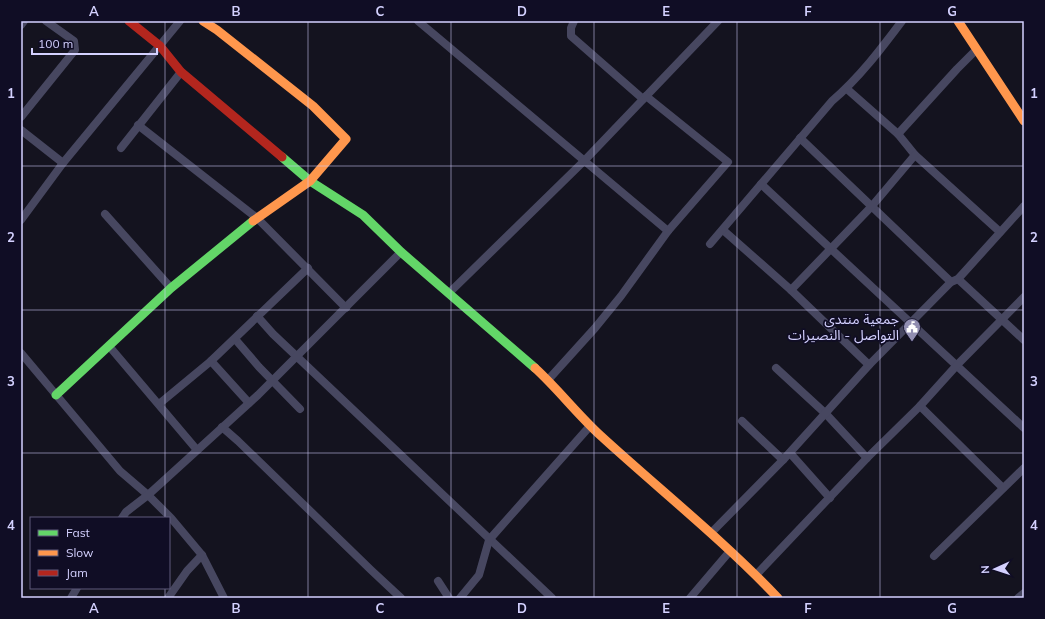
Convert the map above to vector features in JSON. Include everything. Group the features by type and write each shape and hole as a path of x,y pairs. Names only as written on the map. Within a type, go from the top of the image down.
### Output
{"street":[{"path":"21,26 24,21"},
{"path":"21,118 75,50 74,41 46,21"},
{"path":"129,21 160,46 181,72 310,181 364,215 402,252 548,380 590,426 711,533 778,598"},
{"path":"21,220 63,163 180,21"},
{"path":"56,395 171,288 257,218 310,181 346,139 313,106 217,30 203,21"},
{"path":"418,21 668,231"},
{"path":"548,380 595,328 621,296 668,231 728,162 645,98 571,36 571,28 574,21"},
{"path":"449,293 584,161 718,21"},
{"path":"710,244 832,101 847,89 885,44 902,21"},
{"path":"958,21 1024,122"},
{"path":"898,134 957,68 976,50"},
{"path":"121,148 181,72"},
{"path":"847,89 898,134 915,155 1000,232"},
{"path":"138,125 257,218 346,308"},
{"path":"21,130 63,163"},
{"path":"800,138 872,206 1024,340"},
{"path":"791,290 872,206 915,155"},
{"path":"761,184 1024,428"},
{"path":"711,533 790,453 869,365 955,280 1024,206"},
{"path":"105,214 171,288"},
{"path":"723,230 791,290 869,365"},
{"path":"123,517 126,512 148,495 273,381 402,252"},
{"path":"159,404 211,361 308,268"},
{"path":"756,575 867,458 920,406 957,365 1024,297"},
{"path":"257,316 297,357 552,598"},
{"path":"235,339 300,409"},
{"path":"109,346 197,450"},
{"path":"21,353 120,470 171,518 202,555 224,598"},
{"path":"211,361 249,403"},
{"path":"776,368 826,414 867,458"},
{"path":"920,406 1003,488"},
{"path":"742,421 783,460"},
{"path":"460,598 479,575 489,540 590,426"},
{"path":"222,427 401,598"},
{"path":"790,453 830,498"},
{"path":"934,556 1024,468"},
{"path":"690,598 730,551"},
{"path":"168,598 187,571 202,555"},
{"path":"438,581 449,598"},
{"path":"1018,598 1024,592"}],"traffic: fast":[{"path":"282,157 310,181 363,215 401,252 535,368"},
{"path":"56,395 171,288 253,221"}],"traffic: slow":[{"path":"203,21 217,30 313,106 346,139 310,181 253,221"},
{"path":"958,21 1024,121"},
{"path":"535,368 601,436 713,535 778,598"}],"traffic: jam":[{"path":"129,21 160,46 181,72 282,157"}],"place":[{"name":"جمعية منتدى التواصل - النصيرات","path":"912,342"}]}
